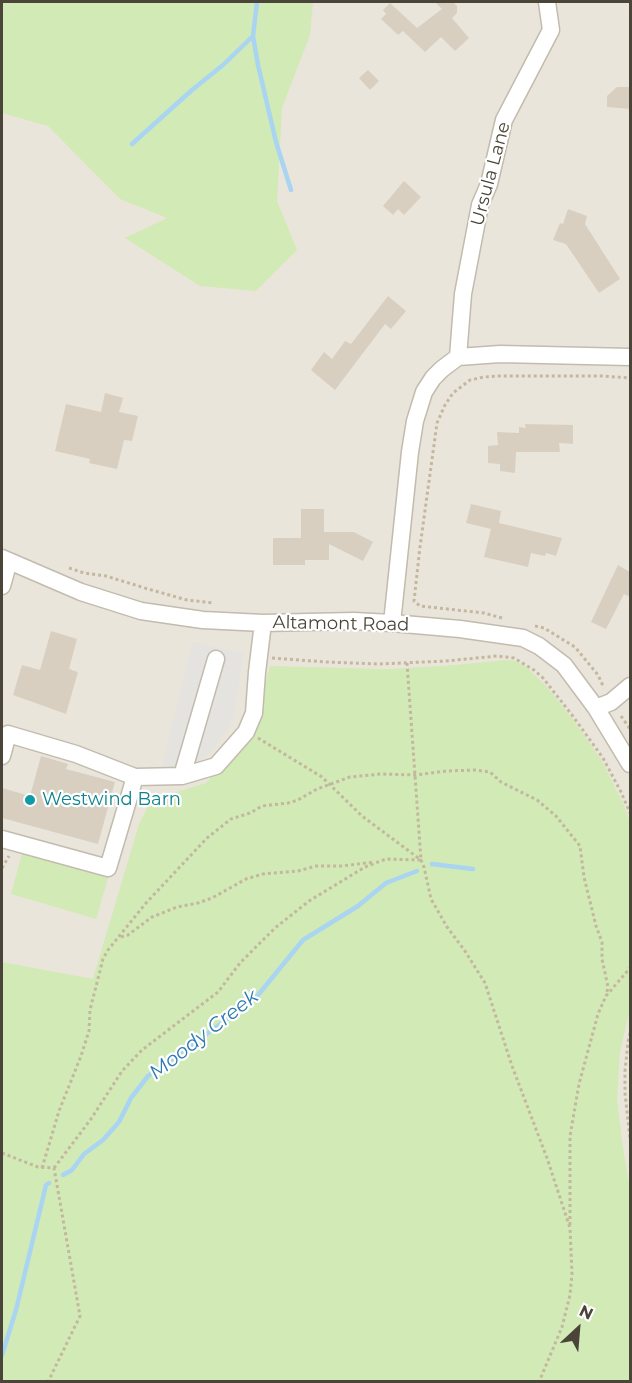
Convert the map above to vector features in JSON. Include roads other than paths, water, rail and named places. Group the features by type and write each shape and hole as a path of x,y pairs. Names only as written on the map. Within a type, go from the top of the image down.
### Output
{"street":[{"name":"Ursula Lane","path":"458,357 463,294 480,205 489,184 504,120 551,30 548,2"},
{"path":"392,623 415,421 424,392 441,369 458,357 500,354 630,357"},
{"path":"2,586 5,560"},
{"name":"Altamont Road","path":"5,560 81,592 141,611 203,620 392,623 523,638 539,646 564,665 603,705 630,764"},
{"path":"2,756 8,734 76,754 135,777 182,776 216,766 246,732 254,712 263,622"},
{"path":"182,776 216,659"},
{"path":"603,705 630,686"},
{"path":"2,838 108,868 135,777"}],"waterway":[{"path":"257,2 253,36 258,65 276,142 291,190"},
{"path":"132,144 253,36"},
{"name":"Moody Creek","path":"432,864 473,869"},
{"name":"Moody Creek","path":"63,1175 72,1170 84,1154 103,1140 119,1122 131,1098 148,1076 254,1000 303,940 358,906 386,883 417,871"},
{"name":"Moody Creek","path":"2,1355 16,1310 46,1185 49,1183"}],"place":[{"name":"Westwind Barn","path":"30,800"}]}
